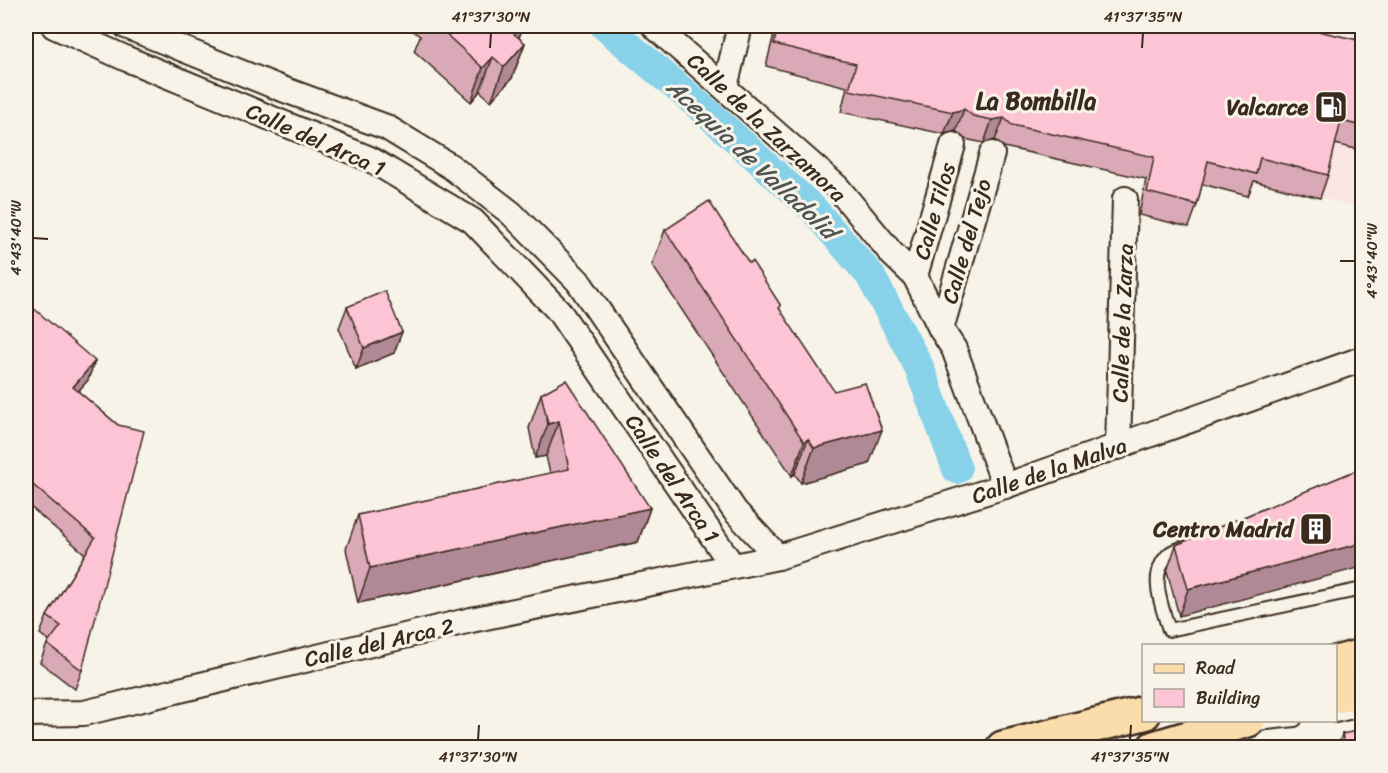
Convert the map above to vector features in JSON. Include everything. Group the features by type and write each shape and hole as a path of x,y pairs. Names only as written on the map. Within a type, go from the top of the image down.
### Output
{"main road":[{"path":"1337,662 1362,656"},
{"path":"1337,696 1362,690"},
{"path":"1003,747 1142,713"},
{"path":"1154,747 1234,724"}],"street":[{"name":"Calle del Arca 1","path":"54,26 126,59 370,159 473,221 558,310 732,565"},
{"name":"Calle del Arca 1","path":"126,26 277,87 386,127 450,166 511,213 578,281 735,511 778,557"},
{"name":"Calle de la Zarzamora","path":"654,26 837,188 893,255 915,276 941,329 954,349 1005,486"},
{"path":"725,87 740,26"},
{"name":"Calle Tilos","path":"915,276 953,145"},
{"name":"Calle del Tejo","path":"941,329 992,154"},
{"name":"Calle de la Zarza","path":"1118,447 1125,199"},
{"name":"Calle de la Malva","path":"732,565 778,557 1005,486 1362,359"},
{"name":"Calle del Arca 2","path":"26,714 84,713 471,620 732,565"}],"lane":[{"path":"1203,540 1170,552 1158,569 1158,591 1169,630 1362,589"},
{"path":"1337,716 1362,710"},
{"path":"1234,724 1264,722"}],"shaded area":[{"name":"Valcarce","path":"1319,26 1362,26 1362,194 1359,207 1281,188"}],"building":[{"path":"437,26 521,26 514,34 525,43 504,67 493,57 483,68"},
{"path":"778,26 1296,26 1362,41 1362,126 1341,121 1328,175 1260,158 1256,174 1208,161 1197,205 1147,192 1154,157 1012,125 1004,118 992,120 973,116 964,109 953,112 849,90 856,64 774,44"},
{"path":"709,201 749,263 752,261 781,306 779,308 834,391 865,383 882,430 814,448 808,439 804,442 665,230"},
{"path":"385,291 402,332 364,348 347,307"},
{"path":"31,306 95,361 73,387 118,425 144,431 82,670 47,644 61,626 47,616 95,538 26,479 26,313"},
{"path":"566,380 650,508 370,568 358,515 569,469 559,421 548,424 541,394"},
{"path":"1362,468 1362,543 1188,589 1176,545"},
{"path":"1362,730 1362,747 1345,747 1342,734"},
{"path":"1239,744 1240,747 1224,747"}],"waterway":[{"name":"Acequia de Valladolid","path":"605,26 710,115 813,209 870,275 919,367 957,469"}],"place":[{"name":"Valcarce","path":"1331,107"},
{"name":"Centro Madrid","path":"1316,529"}],"district":[{"name":"La Bombilla","path":"1036,101"}]}
